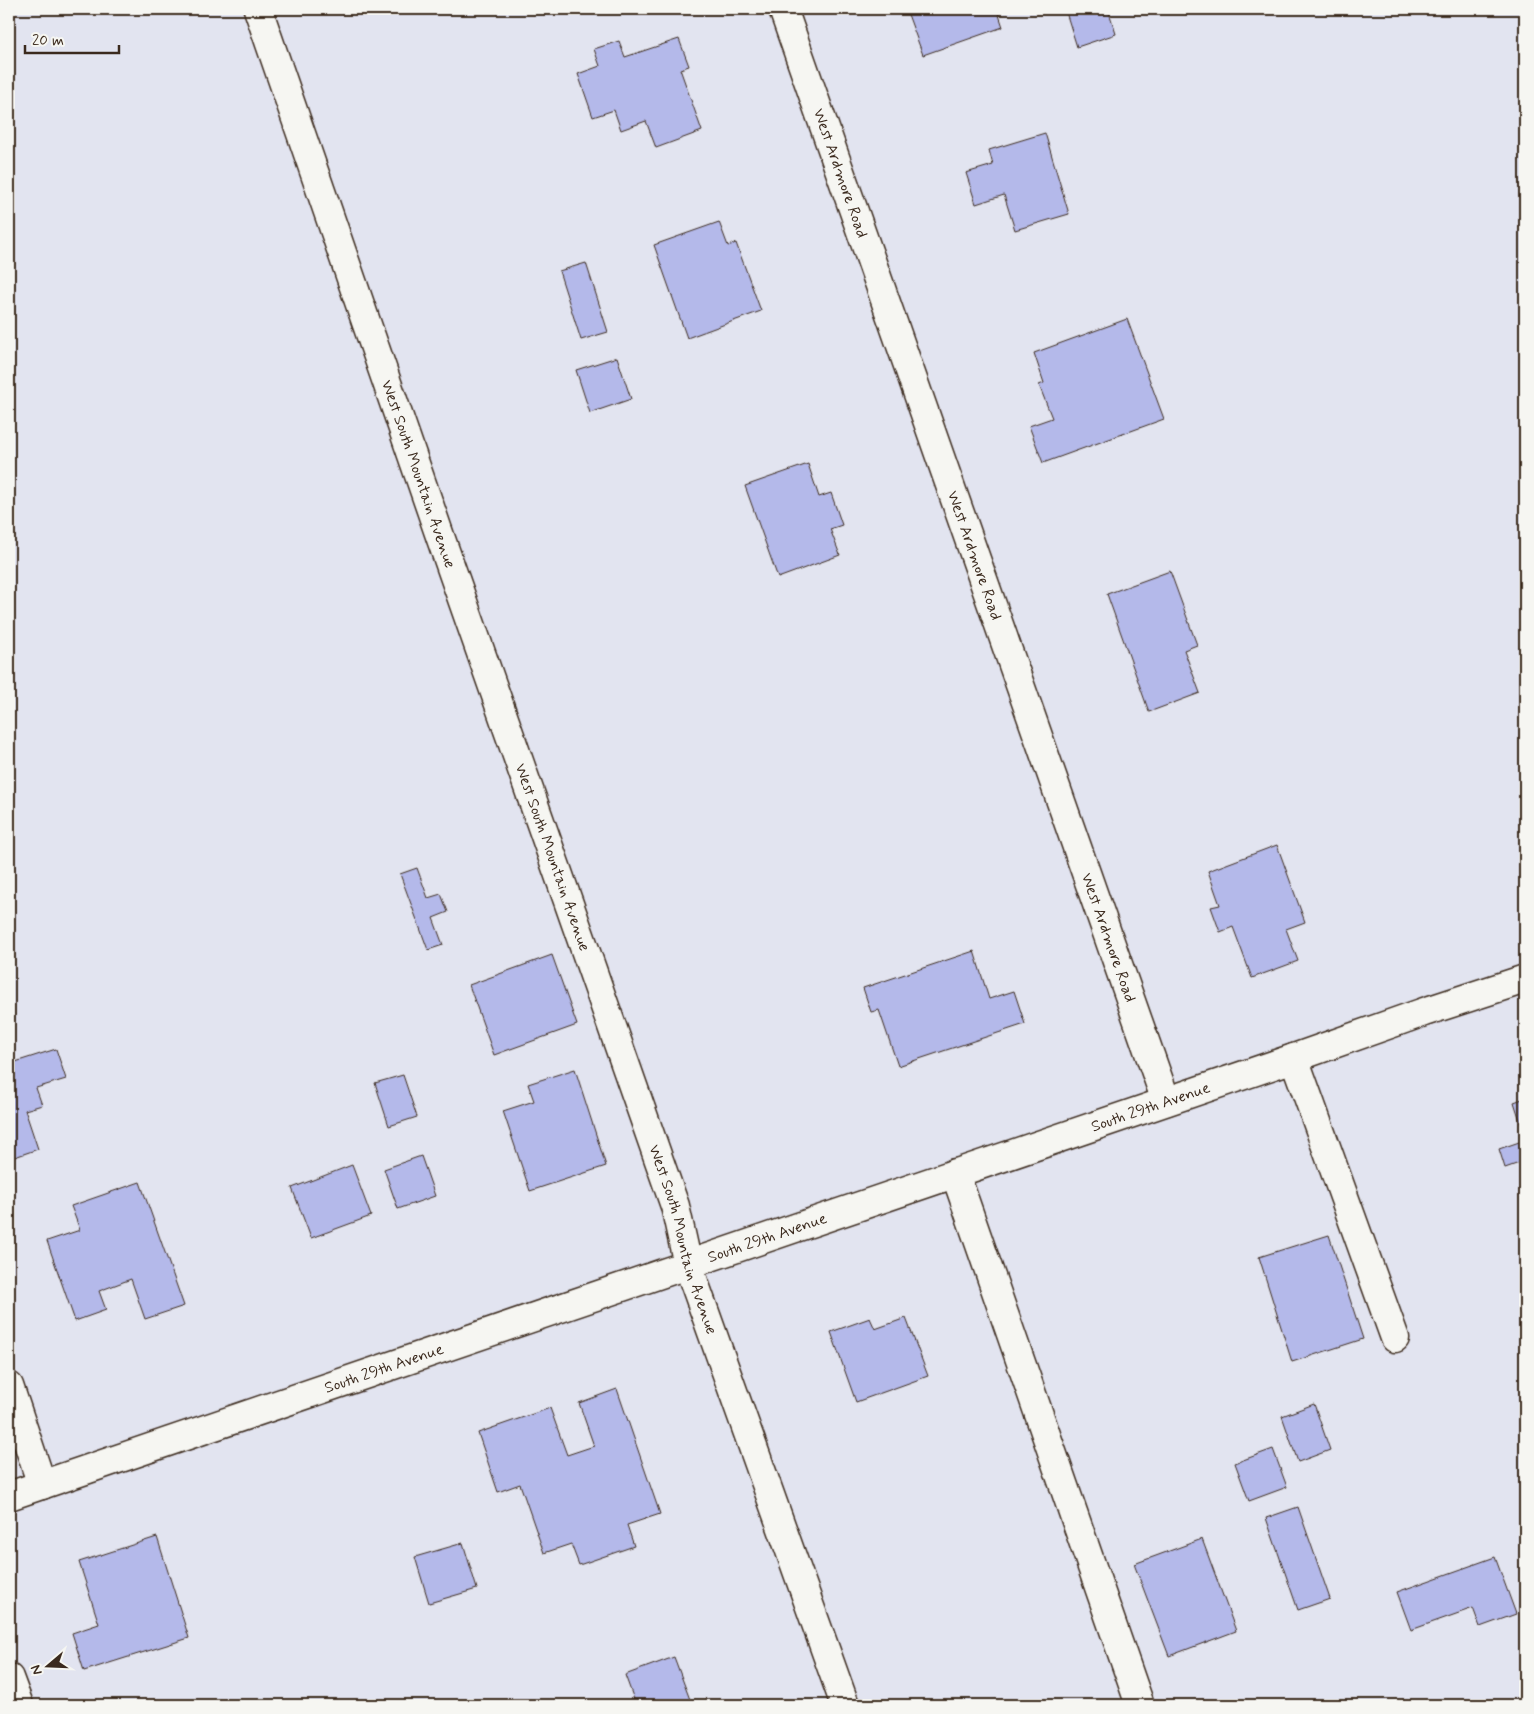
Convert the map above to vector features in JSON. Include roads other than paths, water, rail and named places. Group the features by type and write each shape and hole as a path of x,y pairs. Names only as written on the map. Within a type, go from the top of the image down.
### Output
{"street":[{"name":"West South Mountain Avenue","path":"258,9 437,529 675,1206 688,1265 845,1705"},
{"name":"West Ardmore Road","path":"783,9 1166,1101"},
{"name":"South 29th Avenue","path":"9,1496 1525,979"},
{"path":"1294,1058 1395,1338"},
{"path":"956,1174 1140,1705"},
{"path":"9,1386 42,1485"},
{"path":"9,1678 18,1705"}]}
